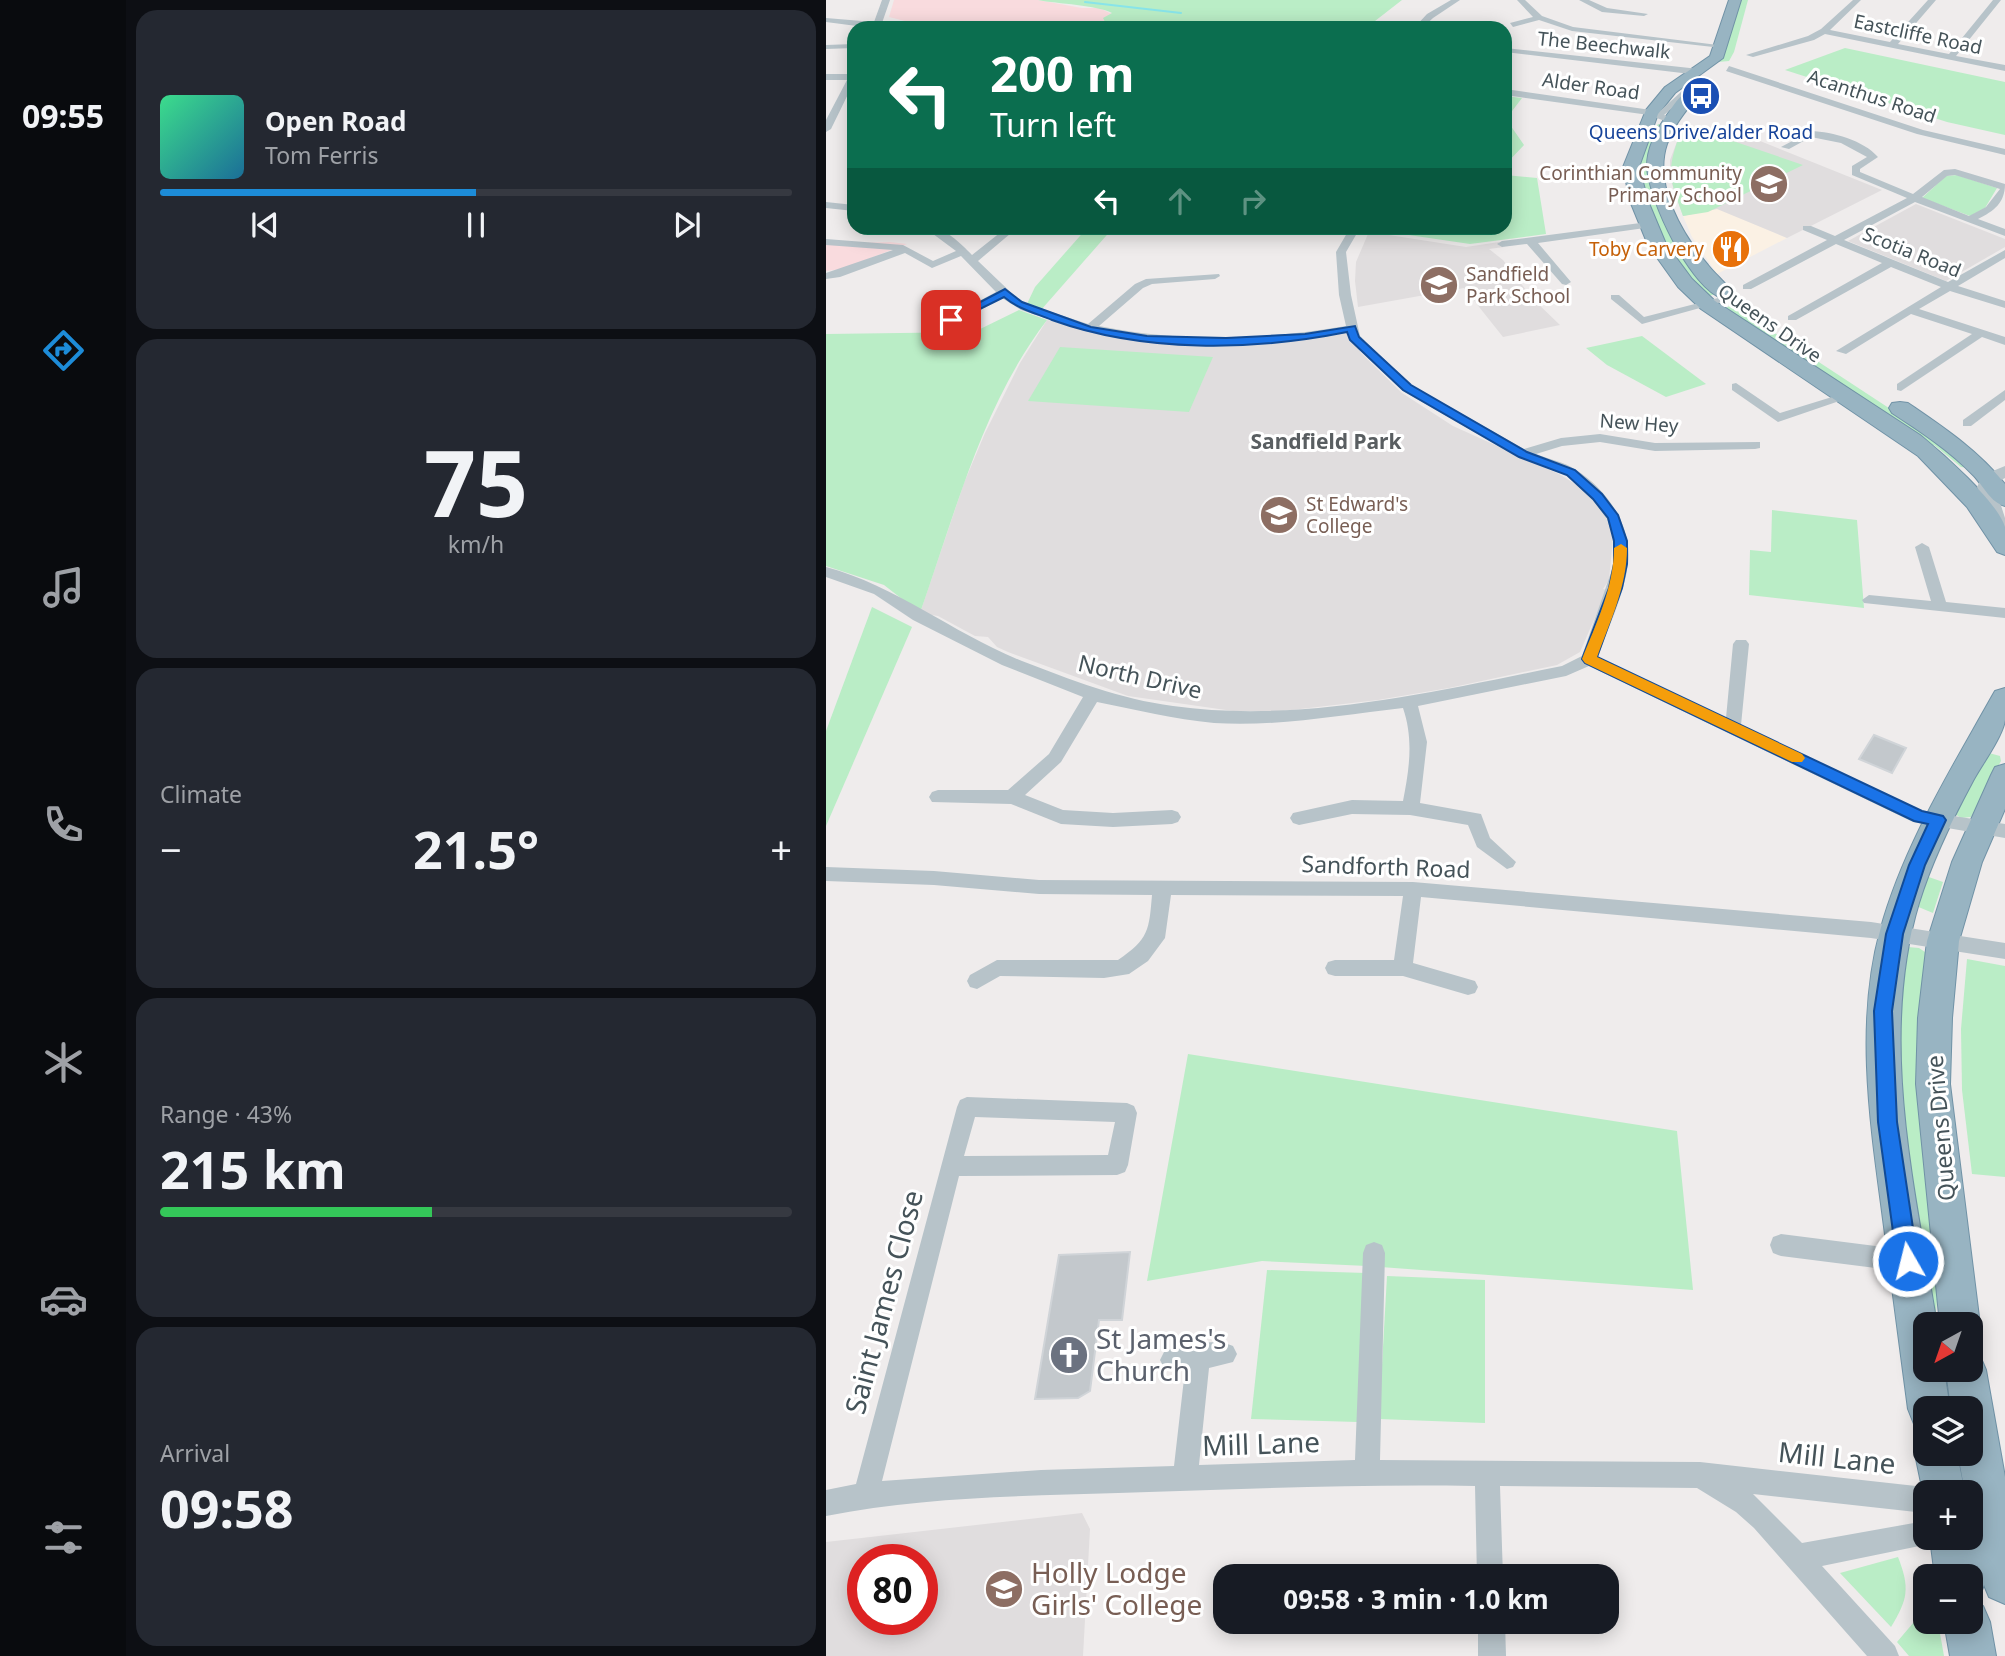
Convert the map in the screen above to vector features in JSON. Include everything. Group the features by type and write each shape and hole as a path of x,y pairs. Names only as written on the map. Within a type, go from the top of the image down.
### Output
{"highway":[{"path":"1704,77 1722,46 1735,0"},
{"path":"1704,77 1729,69 1736,62 1744,41"},
{"name":"Queens Drive","path":"1704,77 1671,90 1651,113 1632,167 1632,177 1648,225 1669,264 1708,305 1951,443 1999,482"},
{"name":"Queens Drive","path":"1704,77 1670,120 1655,162 1660,193 1682,244 1703,272 1730,299 1855,387 1953,474 2004,545"},
{"path":"1927,1396 1888,1122 1883,1011 1895,934 1917,865 1938,820 2000,719"},
{"name":"Queens Drive","path":"1958,1312 1933,1084 1935,1018 1943,942 1967,862 1994,829 2005,775"},
{"path":"1967,1382 1974,1480"},
{"path":"1983,1537 2005,1581"},
{"path":"1969,1634 1973,1656"}],"street":[{"path":"879,21 886,0"},
{"path":"1425,21 1456,0"},
{"path":"1521,0 1527,9 1539,18 1572,29 1722,46"},
{"path":"1583,0 1605,10 1646,10 1635,36"},
{"path":"1750,55 1785,47 1824,31 1857,0"},
{"path":"1892,45 1932,0"},
{"path":"1951,57 1997,0"},
{"path":"1513,25 1539,18"},
{"path":"826,20 847,22"},
{"name":"Eastcliffe Road","path":"1824,31 1951,57 2004,74"},
{"path":"826,47 847,46"},
{"name":"The Beechwalk","path":"1512,51 1704,77"},
{"name":"Acanthus Road","path":"1729,69 1920,132 2005,152"},
{"path":"826,77 847,75"},
{"path":"1651,113 1664,112 1704,77"},
{"path":"826,129 847,88"},
{"name":"Alder Road","path":"1512,93 1651,113 1670,120"},
{"path":"826,108 838,108"},
{"path":"1786,147 1816,132 1866,149 1872,156 1886,156"},
{"path":"1872,156 1869,162 1856,166 1854,170 1857,175 2005,233"},
{"path":"1747,288 1915,198 1944,173 1955,172 2005,187 1990,209 1970,219"},
{"path":"826,205 847,207"},
{"path":"1502,244 1648,225"},
{"name":"Scotia Road","path":"1807,228 1950,287 2005,305"},
{"path":"944,235 1018,304 1089,329 1147,339 1226,341 1305,337 1352,328"},
{"path":"973,260 1003,235"},
{"path":"1351,235 1341,252 1354,338 1407,388 1523,454 1571,472 1597,496 1614,518 1621,541 1621,564 1590,659 1919,817 1994,829"},
{"path":"1530,241 1566,282"},
{"path":"826,242 906,248 932,265 962,252"},
{"path":"826,276 836,275 906,248"},
{"path":"1842,351 2005,253"},
{"path":"1792,318 1890,263"},
{"path":"1986,265 2005,271"},
{"path":"1089,329 1125,301 1139,286 1150,281 1215,276"},
{"path":"951,320 1005,292"},
{"path":"1615,297 1642,321 1730,299"},
{"path":"1910,310 2005,341"},
{"path":"1901,387 1981,333"},
{"path":"1736,387 1779,418 1855,387"},
{"path":"1967,422 2005,394"},
{"name":"New Hey","path":"1523,454 1562,442 1600,438 1655,447 1755,445"},
{"name":"Queens Drive","path":"1953,474 1999,482"},
{"path":"1999,482 2004,545"},
{"path":"1922,547 1940,607"},
{"name":"North Drive","path":"826,572 879,591 918,616 1007,661 1093,695 1171,712 1217,717 1282,716 1409,702 1566,671 1590,659"},
{"path":"1869,600 2005,613"},
{"path":"1733,727 1741,644"},
{"path":"1012,797 1055,758 1093,695"},
{"path":"1409,702 1416,719 1421,753 1410,808"},
{"path":"938,797 1012,797 1060,817 1113,820 1172,817"},
{"path":"1299,818 1352,807 1410,808 1475,818 1483,842 1507,862"},
{"name":"Sandforth Road","path":"826,874 934,878 1039,887 1413,889 1895,934 2005,951"},
{"path":"977,981 997,968 1122,968 1141,955 1158,932 1162,888"},
{"path":"1403,968 1413,889"},
{"path":"1335,968 1403,968 1468,987"},
{"name":"Saint James Close","path":"866,1495 902,1345 967,1107 1127,1113 1116,1165 951,1166"},
{"path":"1781,1245 1908,1261"},
{"path":"1367,1472 1374,1253"},
{"path":"1172,1360 1225,1354"},
{"path":"1185,1478 1198,1357"},
{"name":"Mill Lane","path":"826,1503 866,1495 1185,1478 1367,1472 1700,1475 1913,1499"},
{"path":"1487,1472 1490,1564"},
{"path":"1700,1475 1745,1503 1798,1557 1885,1656"},
{"path":"1798,1557 1913,1536"},
{"path":"1491,1634 1492,1656"}],"shaded area":[{"path":"894,0 1038,0 1082,8 1099,8 1112,14 1106,21 905,21 889,17"},
{"name":"Corinthian Community Primary School","path":"1681,131 1735,142 1750,137 1882,190 1787,238 1717,209 1683,216 1670,178 1670,160"},
{"path":"1916,204 2005,239 2005,247 1946,281 1848,241"},
{"path":"1717,208 1787,238 1717,274 1692,237 1683,216"},
{"name":"Sandfield Park School","path":"1368,235 1389,235 1466,247 1499,242 1504,247 1489,249 1503,260 1533,299 1560,325 1503,337 1464,288 1358,307 1356,262"},
{"path":"826,244 907,244 842,269 826,271"},
{"name":"St Edward's College","path":"1047,320 1118,337 1185,344 1225,344 1348,329 1361,353 1402,393 1453,426 1559,474 1585,490 1604,511 1613,538 1609,580 1603,589 1607,590 1580,652 1557,665 1449,688 1378,700 1283,711 1233,711 1128,696 1008,652 997,647 988,637 975,636 938,616 920,613 964,483 985,433 1020,363"},
{"name":"Holly Lodge Girls' College","path":"1082,1513 1090,1529 1083,1656 826,1656 826,1542"}],"green space":[{"path":"1038,0 1402,0 1375,21 1104,21 1103,18 1112,13 1097,8"},
{"path":"1739,0 1748,0 1734,52 1729,61 1718,62"},
{"path":"1845,48 2005,82 2005,135 1947,122 1785,70"},
{"path":"1512,97 1522,98 1512,111"},
{"path":"1658,124 1663,125 1648,167 1648,177 1674,240 1716,294 1705,297 1665,248 1637,170 1643,145"},
{"path":"1512,128 1524,145 1512,158"},
{"path":"1681,131 1736,142 1803,165 1708,212 1683,216 1671,174 1673,156"},
{"path":"1957,175 1997,188 1985,208 1970,216 1922,198 1946,176"},
{"path":"1512,176 1537,178 1546,234 1470,244 1409,235 1512,235"},
{"path":"1081,235 1107,235 1041,310 1026,306 1035,287"},
{"path":"1732,305 1898,414 1969,468 1961,467 1934,445 1929,446 1723,309"},
{"path":"1019,310 1047,320 1024,353 987,424 958,499 920,613 884,585 826,566 826,334 974,332"},
{"path":"1642,336 1706,384 1666,397 1607,365 1586,348"},
{"path":"1060,347 1213,357 1189,412 1028,401"},
{"path":"1772,510 1857,520 1864,608 1749,595 1750,550 1771,552"},
{"path":"872,607 912,627 826,826 826,731"},
{"path":"1989,753 2000,756 2001,761 1971,817 1961,818 1955,814 1956,808"},
{"path":"1926,876 1943,882 1933,913 1916,906"},
{"path":"1908,947 1919,948 1928,954 1918,1017 1917,1069 1938,1286 1936,1312 1933,1312 1905,1160 1897,1037"},
{"path":"1967,959 2005,966 2005,1177 1972,1174 1962,1090 1961,1029"},
{"path":"1188,1054 1677,1131 1693,1290 1262,1261 1147,1281"},
{"path":"1267,1270 1366,1273 1358,1422 1251,1419"},
{"path":"1387,1276 1485,1280 1485,1423 1379,1419"},
{"path":"1898,1557 1906,1585 1904,1601 1891,1627 1840,1573"},
{"path":"1913,1623 1913,1634 1940,1634 1944,1656 1909,1656 1897,1642"}],"building":[{"path":"1874,735 1906,748 1892,773 1859,759"},
{"name":"St James's Church","path":"1130,1252 1122,1320 1099,1320 1090,1391 1078,1398 1035,1399 1059,1255"}],"waterway":[{"path":"1085,2 1181,13"}],"slow traffic":[{"path":"1621,548 1621,564 1615,588 1590,659 1797,758"}],"place":[{"name":"Queens Drive/alder Road","path":"1701,96"},
{"name":"Corinthian Community Primary School","path":"1769,184"},
{"name":"Toby Carvery","path":"1731,249"},
{"name":"Sandfield Park School","path":"1439,285"},
{"name":"St Edward's College","path":"1279,515"},
{"name":"St James's Church","path":"1069,1355"},
{"name":"Holly Lodge Girls' College","path":"1004,1589"}],"district":[{"name":"Sandfield Park","path":"1326,442"}],"route":[{"path":"951,320 1005,292 1018,304 1089,329 1147,339 1226,341 1305,337 1352,328 1354,338 1407,388 1523,454 1571,472 1597,496 1614,518 1621,541 1621,564 1590,659 1919,817 1938,820 1917,865 1895,934 1883,1011 1888,1122 1908,1261"}]}
